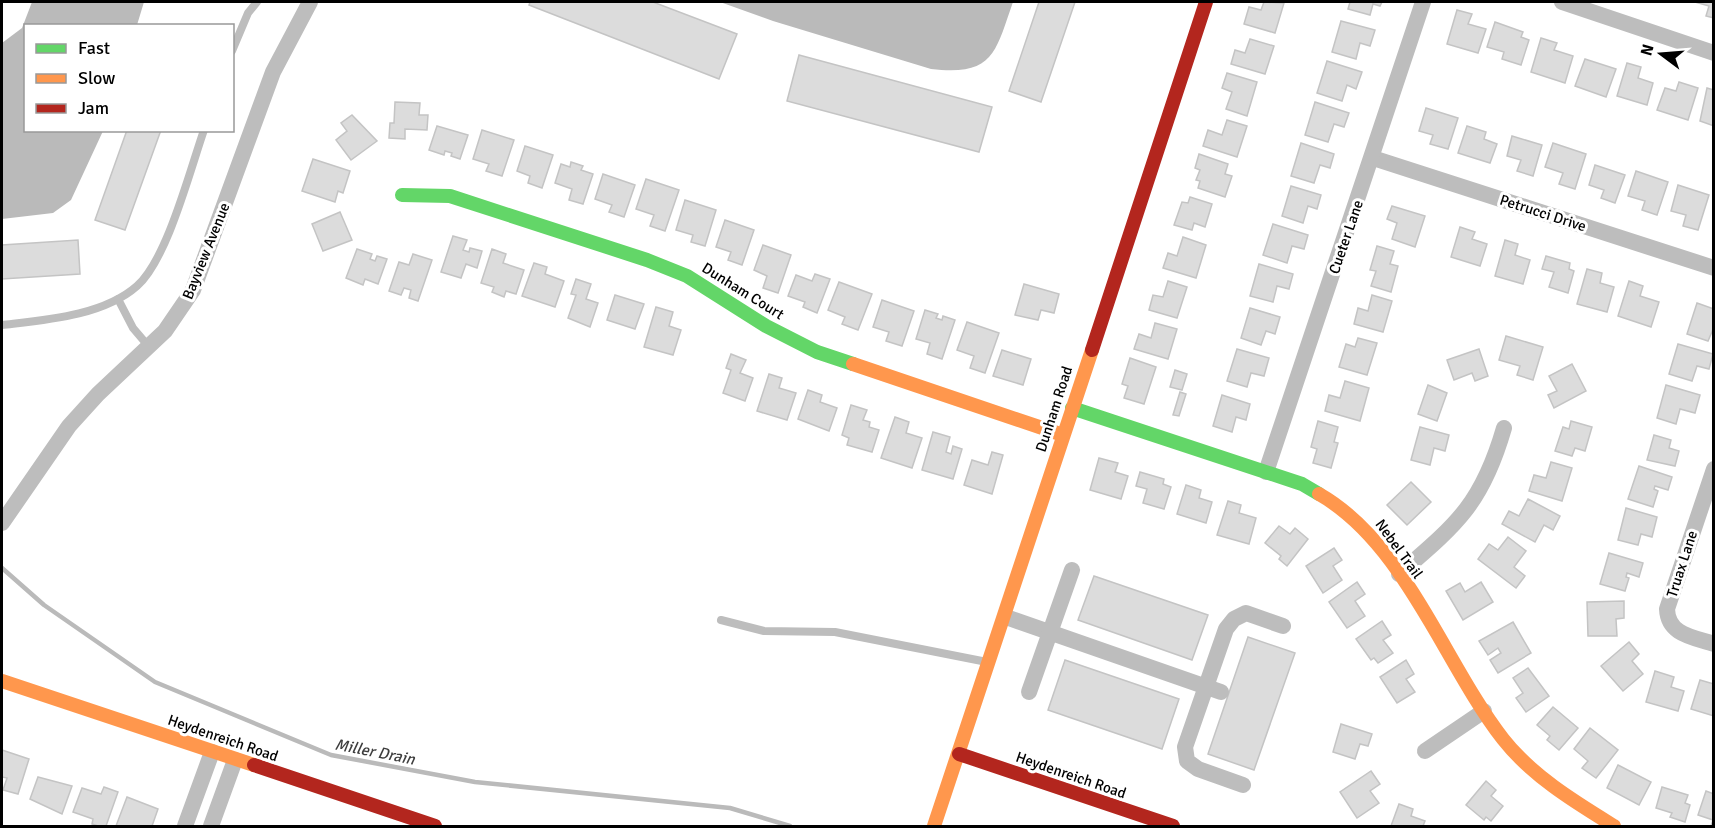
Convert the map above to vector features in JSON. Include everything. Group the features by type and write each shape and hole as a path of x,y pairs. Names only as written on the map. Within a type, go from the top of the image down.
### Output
{"street":[{"name":"Bayview Avenue","path":"2,523 69,426 98,394 150,348 165,331 193,290 273,72 310,2"},
{"name":"Dunham Road","path":"934,826 991,663 1071,408 1206,2"},
{"name":"Cueter Lane","path":"1266,472 1373,158 1423,2"},
{"path":"1562,2 1713,53"},
{"name":"Petrucci Drive","path":"1373,158 1713,268"},
{"name":"Dunham Court","path":"402,195 438,194 455,197 639,257 687,276 766,326 817,352 1063,435"},
{"name":"Nebel Trail","path":"1071,408 1313,489 1339,505 1365,528 1399,574 1504,740 1541,777 1581,809 1614,826"},
{"path":"1399,574 1443,536 1469,508 1491,471 1504,429"},
{"name":"Truax Lane","path":"1713,469 1667,609 1670,624 1686,635 1713,644"},
{"path":"1029,692 1072,570"},
{"path":"1243,785 1198,769 1187,761 1185,747 1214,690 1226,629 1234,619 1246,613 1283,626"},
{"path":"1006,617 1214,690"},
{"name":"Heydenreich Road","path":"2,681 435,826"},
{"path":"1425,751 1484,711"},
{"path":"185,826 212,752"},
{"name":"Heydenreich Road","path":"959,754 1173,826"},
{"path":"211,826 235,760"}],"lane":[{"path":"234,46 248,13 257,2"},
{"path":"2,325 76,312 118,299 138,286 155,264 203,132"},
{"path":"118,299 133,328 150,348"},
{"path":"721,620 764,631 835,632 991,663"}],"shaded area":[{"path":"32,2 144,2 137,24 24,24 24,132 103,132 71,200 53,213 2,219 2,43 22,28"},
{"path":"720,2 1013,2 996,47 989,57 968,69 952,70 931,69 773,21"}],"building":[{"path":"530,2 653,2 737,34 719,79 529,5"},
{"path":"1039,2 1075,2 1041,102 1009,91"},
{"path":"1264,2 1284,3 1275,33 1244,24 1249,7 1261,10"},
{"path":"1350,2 1382,2 1380,6 1373,4 1370,15 1348,9"},
{"path":"1695,2 1714,2 1714,18 1706,16 1709,6"},
{"path":"1457,10 1472,14 1468,24 1486,29 1478,53 1447,44"},
{"path":"1341,21 1375,30 1370,46 1360,43 1356,59 1332,52"},
{"path":"1495,22 1523,32 1521,37 1529,40 1521,65 1502,59 1504,52 1487,47"},
{"path":"1541,38 1557,43 1554,50 1573,56 1565,83 1531,72"},
{"path":"1250,39 1274,46 1265,74 1231,64 1235,50 1245,53"},
{"path":"799,55 992,107 979,152 787,101"},
{"path":"1585,59 1616,69 1606,97 1575,86"},
{"path":"1327,61 1362,72 1356,89 1347,85 1342,101 1317,93"},
{"path":"1627,63 1641,67 1638,78 1653,83 1647,105 1617,96"},
{"path":"1227,73 1257,82 1247,116 1226,109 1232,92 1222,88"},
{"path":"1679,82 1698,88 1688,120 1657,110 1665,88 1676,91"},
{"path":"1707,88 1714,90 1714,126 1700,121"},
{"path":"395,102 420,103 419,115 428,115 427,130 405,129 405,139 389,138 390,123 394,123"},
{"path":"1315,102 1349,113 1344,127 1334,124 1328,142 1305,135"},
{"path":"1426,108 1458,118 1448,149 1430,144 1433,135 1419,131"},
{"path":"352,115 377,141 351,160 336,140 347,131 341,123"},
{"path":"1227,120 1247,126 1237,157 1203,146 1208,130 1222,135"},
{"path":"437,126 468,135 460,159 451,156 452,153 445,151 444,155 429,150"},
{"path":"1467,126 1486,132 1484,139 1497,144 1490,163 1458,153"},
{"path":"482,130 514,140 502,176 486,171 489,164 473,159"},
{"path":"126,132 160,132 125,230 95,220"},
{"path":"1512,136 1542,145 1533,176 1517,171 1521,160 1507,156"},
{"path":"1301,143 1334,154 1330,168 1320,165 1314,183 1291,176"},
{"path":"1553,143 1586,154 1575,189 1559,184 1563,173 1545,167"},
{"path":"525,146 553,155 542,188 528,183 530,176 517,171"},
{"path":"1199,154 1228,164 1225,174 1232,176 1225,197 1198,188 1200,181 1196,180 1200,170 1195,168"},
{"path":"313,159 350,171 343,193 338,191 335,202 302,191"},
{"path":"571,162 583,166 581,170 593,174 583,204 569,200 572,189 555,183 561,164 570,167"},
{"path":"1595,165 1625,175 1615,203 1601,198 1604,190 1589,185"},
{"path":"1636,171 1668,182 1657,215 1642,210 1645,201 1628,196"},
{"path":"603,174 635,185 624,217 609,212 612,205 595,199"},
{"path":"646,179 679,190 665,231 650,226 654,215 636,209"},
{"path":"1678,185 1709,195 1698,230 1683,226 1686,215 1671,211"},
{"path":"1291,186 1321,195 1317,209 1308,206 1303,223 1282,216"},
{"path":"1190,197 1212,204 1205,227 1194,223 1192,230 1174,225 1182,202 1188,203"},
{"path":"685,200 716,210 705,246 691,242 693,235 676,230"},
{"path":"1392,206 1425,216 1415,247 1392,239 1397,223 1387,219"},
{"path":"340,212 352,240 323,251 312,224"},
{"path":"725,220 754,230 742,265 728,260 731,252 716,247"},
{"path":"1273,224 1308,235 1304,249 1292,246 1287,263 1263,255"},
{"path":"1460,227 1475,232 1472,239 1487,244 1480,266 1451,257"},
{"path":"453,236 467,240 463,250 469,252 470,248 482,251 477,268 466,264 461,278 441,272"},
{"path":"1183,237 1206,245 1196,278 1163,268 1168,253 1177,256"},
{"path":"78,240 80,274 2,279 2,245"},
{"path":"1505,240 1518,244 1515,255 1530,260 1523,284 1495,276"},
{"path":"763,245 791,255 778,293 763,288 767,276 754,270"},
{"path":"1377,246 1394,251 1390,264 1398,266 1391,292 1371,286 1376,271 1370,270"},
{"path":"357,249 372,254 370,259 375,261 377,256 387,259 378,284 365,279 363,285 346,278"},
{"path":"492,249 506,254 503,263 524,270 516,294 506,291 504,297 492,292 494,287 481,283"},
{"path":"413,254 432,260 418,301 409,298 411,290 404,288 401,295 389,291 399,262 409,265"},
{"path":"1546,256 1570,263 1569,269 1574,271 1568,293 1549,287 1554,272 1542,269"},
{"path":"534,263 547,267 545,274 564,281 555,307 522,296"},
{"path":"1259,264 1293,274 1289,289 1277,286 1273,302 1250,296"},
{"path":"1587,269 1602,273 1600,283 1614,287 1607,312 1577,304"},
{"path":"815,274 830,279 817,313 803,307 805,302 788,296 796,275 812,281"},
{"path":"576,279 591,284 586,299 598,303 590,327 568,318 576,295 571,294"},
{"path":"1168,281 1187,287 1177,318 1149,310 1153,295 1163,297"},
{"path":"1629,281 1643,286 1640,296 1659,302 1651,327 1618,316"},
{"path":"839,282 872,294 858,330 842,324 845,317 828,310"},
{"path":"1024,284 1059,294 1054,313 1041,310 1038,320 1015,315"},
{"path":"615,295 644,304 635,329 607,320"},
{"path":"1372,295 1392,301 1383,332 1354,324 1358,308 1368,311"},
{"path":"882,300 914,311 902,346 886,341 889,332 873,327"},
{"path":"1697,303 1714,309 1714,327 1708,341 1687,334"},
{"path":"656,307 673,312 669,326 681,330 673,355 644,347"},
{"path":"1250,308 1280,317 1275,334 1266,331 1261,345 1241,338"},
{"path":"925,310 938,314 936,318 942,320 943,316 955,320 942,359 927,354 930,343 916,339"},
{"path":"967,322 999,333 985,373 970,368 974,356 957,350"},
{"path":"1155,323 1177,329 1168,359 1134,349 1139,334 1151,338"},
{"path":"1506,336 1543,347 1533,380 1517,375 1520,366 1499,360"},
{"path":"1358,338 1377,343 1367,375 1339,367 1346,344 1355,347"},
{"path":"1678,344 1713,354 1709,369 1697,366 1692,381 1669,374"},
{"path":"1237,349 1269,358 1264,376 1251,373 1247,387 1227,381"},
{"path":"1479,349 1488,376 1475,381 1472,373 1454,380 1447,360"},
{"path":"1002,350 1031,359 1023,385 993,376"},
{"path":"731,354 746,360 740,373 753,378 745,401 723,393 731,370 726,368"},
{"path":"1130,358 1156,367 1144,404 1124,398 1128,386 1122,384"},
{"path":"1572,364 1586,391 1554,408 1548,395 1557,391 1549,376"},
{"path":"1175,370 1187,374 1182,390 1170,387"},
{"path":"769,374 782,378 779,388 796,393 787,420 757,411"},
{"path":"1345,381 1369,388 1360,421 1325,411 1329,395 1340,398"},
{"path":"1428,385 1447,393 1437,421 1418,414"},
{"path":"1666,385 1700,395 1695,413 1680,409 1676,424 1657,418"},
{"path":"808,390 822,395 820,402 837,408 829,431 798,419"},
{"path":"1180,392 1186,394 1179,416 1173,415"},
{"path":"1222,395 1250,404 1246,420 1236,417 1232,432 1213,426"},
{"path":"851,405 867,410 863,420 870,422 869,427 879,430 872,452 847,445 849,438 842,435"},
{"path":"895,417 909,422 906,433 922,438 912,468 881,458"},
{"path":"1318,421 1338,427 1334,442 1338,443 1331,468 1313,463 1317,449 1311,447"},
{"path":"1571,421 1592,427 1585,451 1575,448 1572,456 1555,451 1563,427 1569,429"},
{"path":"1420,427 1449,435 1445,451 1434,448 1430,465 1411,460"},
{"path":"933,432 950,437 946,452 951,454 953,446 962,449 953,479 922,470"},
{"path":"1654,435 1671,440 1669,448 1679,451 1675,466 1647,460"},
{"path":"992,452 1003,455 992,494 964,485 972,460 988,465"},
{"path":"1099,458 1118,463 1115,472 1128,476 1121,499 1090,490"},
{"path":"1551,462 1572,468 1562,501 1529,491 1534,475 1546,478"},
{"path":"1639,466 1672,477 1668,490 1655,486 1654,489 1658,491 1653,507 1628,499"},
{"path":"1140,472 1164,479 1163,484 1171,487 1164,509 1143,503 1147,489 1136,486"},
{"path":"1411,482 1431,502 1407,525 1387,505"},
{"path":"1186,485 1201,490 1199,498 1212,502 1206,523 1177,514"},
{"path":"1528,499 1560,516 1553,530 1544,525 1535,542 1502,524 1509,511 1519,516"},
{"path":"1228,501 1241,505 1239,513 1256,518 1249,544 1217,535"},
{"path":"1626,508 1657,517 1652,537 1641,534 1638,545 1618,540"},
{"path":"1279,526 1290,534 1295,528 1308,539 1287,566 1279,559 1281,556 1265,543"},
{"path":"1508,537 1526,551 1514,567 1525,576 1516,588 1478,559 1489,544 1498,550"},
{"path":"1334,548 1342,560 1333,566 1342,580 1323,593 1306,566"},
{"path":"1609,553 1643,563 1639,577 1627,573 1626,577 1629,578 1625,591 1600,584"},
{"path":"1094,576 1208,615 1192,660 1078,620"},
{"path":"1357,582 1365,594 1355,601 1365,616 1347,628 1329,602"},
{"path":"1481,582 1493,602 1463,620 1446,591 1460,583 1465,592"},
{"path":"1624,601 1624,618 1616,619 1617,636 1588,636 1587,602"},
{"path":"1382,621 1391,635 1383,640 1393,653 1378,663 1374,658 1371,660 1356,639"},
{"path":"1513,622 1531,653 1498,673 1490,660 1501,653 1498,648 1488,655 1479,641"},
{"path":"1248,637 1295,653 1254,770 1208,754"},
{"path":"1629,642 1639,654 1632,661 1643,674 1623,691 1601,666"},
{"path":"1065,660 1179,699 1162,749 1048,710"},
{"path":"1406,660 1414,674 1406,679 1415,692 1397,703 1380,677"},
{"path":"1528,668 1549,696 1526,712 1516,698 1523,693 1513,678"},
{"path":"1655,671 1674,677 1671,687 1684,691 1678,711 1646,702"},
{"path":"1700,680 1714,684 1714,716 1691,709"},
{"path":"1553,707 1578,728 1559,750 1547,740 1550,736 1537,725"},
{"path":"1341,724 1372,734 1368,746 1360,744 1355,759 1333,752"},
{"path":"1590,728 1618,750 1596,778 1582,768 1588,761 1574,749"},
{"path":"2,750 29,759 18,794 3,790 7,778 2,777"},
{"path":"1618,765 1651,782 1639,805 1607,788"},
{"path":"1371,771 1380,784 1370,791 1379,803 1357,818 1340,792"},
{"path":"38,777 72,786 62,814 30,799"},
{"path":"1486,781 1496,790 1491,796 1503,806 1491,821 1486,817 1484,820 1466,805"},
{"path":"104,787 118,792 106,826 92,824 93,819 73,812 82,788 101,794"},
{"path":"1662,787 1688,795 1685,803 1690,805 1685,822 1670,817 1672,813 1656,808"},
{"path":"1706,791 1714,794 1714,826 1711,826 1713,820 1698,815"},
{"path":"127,797 158,809 152,826 116,826"},
{"path":"1399,804 1413,809 1411,816 1425,821 1423,826 1391,826"}],"waterway":[{"name":"Miller Drain","path":"2,568 44,605 155,682 331,755 475,782 730,808 790,826"}],"traffic: fast":[{"path":"402,195 450,196 647,260 687,276 766,326 817,352 853,364"},
{"path":"1072,408 1302,484 1319,494"}],"traffic: slow":[{"path":"934,826 1092,350"},
{"path":"853,364 1063,435"},
{"path":"1319,494 1349,515 1376,542 1421,606 1482,709 1514,752 1555,787 1614,826"},
{"path":"2,681 254,765"}],"traffic: jam":[{"path":"1092,350 1206,2"},
{"path":"959,754 1173,826"},
{"path":"254,765 435,826"}]}
